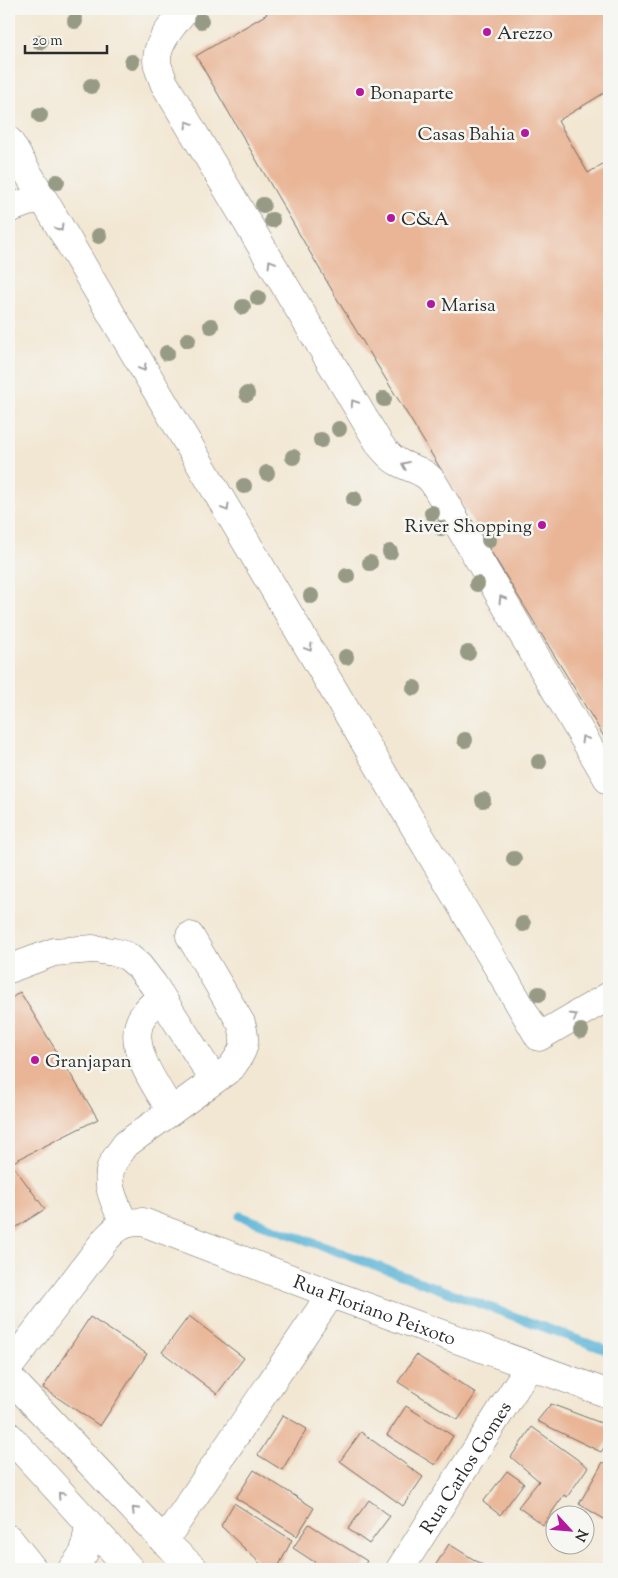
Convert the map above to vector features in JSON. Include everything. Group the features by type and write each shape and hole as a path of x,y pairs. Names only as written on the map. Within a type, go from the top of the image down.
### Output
{"street":[{"path":"185,9 166,35 160,48 157,61 164,83 380,445 388,455 398,462 426,475 433,482 609,781"},
{"path":"12,155 42,197 539,1036 609,996"},
{"path":"9,209 42,197"},
{"path":"9,1367 106,1239 116,1229 134,1223 111,1190 112,1166 126,1144 231,1068 241,1055 244,1045 244,1030 235,1011 190,936"},
{"path":"9,969 54,952 94,949 127,956 139,966 161,997 214,1080"},
{"path":"161,997 144,1013 137,1030 137,1043 143,1061 170,1111"},
{"name":"Rua Floriano Peixoto","path":"134,1223 609,1394"},
{"path":"164,1541 331,1294"},
{"name":"Rua Carlos Gomes","path":"400,1569 530,1365"},
{"path":"9,1377 164,1541 194,1569"},
{"path":"9,1436 130,1569"},
{"path":"72,1569 84,1553 89,1526"},
{"path":"9,1539 33,1569"}],"building":[{"name":"River Shopping","path":"264,9 609,9 609,90 558,121 588,173 609,160 609,745 340,304 196,56 267,14"},
{"name":"Granjapan","path":"20,992 98,1119 11,1163 45,1209 9,1232 9,1000"},
{"path":"189,1316 244,1358 217,1394 162,1352"},
{"path":"90,1317 147,1354 100,1426 43,1388"},
{"path":"416,1355 476,1393 458,1420 398,1382"},
{"path":"551,1404 609,1426 609,1440 601,1452 537,1421"},
{"path":"406,1406 453,1436 435,1465 387,1435"},
{"path":"283,1415 307,1429 282,1470 258,1455"},
{"path":"532,1427 588,1467 567,1497 564,1495 556,1506 546,1506 546,1521 543,1525 518,1507 539,1481 511,1457"},
{"path":"361,1432 423,1477 403,1506 340,1461"},
{"path":"603,1462 609,1466 609,1522 596,1514 596,1506 582,1506 579,1504"},
{"path":"254,1470 314,1508 297,1536 236,1498"},
{"path":"507,1471 524,1483 500,1515 483,1502"},
{"path":"369,1500 390,1516 369,1544 348,1529"},
{"path":"234,1503 292,1540 277,1569 266,1569 221,1526"},
{"path":"309,1524 367,1561 362,1569 325,1569 293,1548"},
{"path":"449,1544 489,1569 433,1569"}],"waterway":[{"path":"240,1216 609,1351"}],"place":[{"name":"Arezzo","path":"487,32"},
{"name":"Bonaparte","path":"360,92"},
{"name":"Casas Bahia","path":"525,133"},
{"name":"C&A","path":"391,218"},
{"name":"Marisa","path":"431,304"},
{"name":"River Shopping","path":"542,525"},
{"name":"Granjapan","path":"35,1060"}]}
